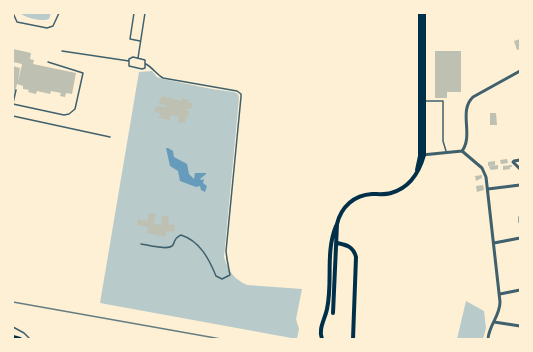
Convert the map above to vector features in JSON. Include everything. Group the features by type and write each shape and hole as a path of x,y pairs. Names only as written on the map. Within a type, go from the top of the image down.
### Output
{"main road":[{"path":"420,13 422,156"},
{"path":"322,339 322,326 328,306 331,247 333,235 342,211 351,201 358,197 387,194 396,191 409,183 416,174 422,156 424,101 424,13"},
{"path":"333,313 337,224"},
{"path":"337,243 351,247 356,257 353,339"},
{"path":"13,337 20,339"}],"street":[{"path":"462,151 467,140 467,108 470,101 473,97 520,71"},
{"path":"422,156 462,151 484,169 486,174 500,294 500,308 489,330 488,339"},
{"path":"520,160 513,162 520,169"},
{"path":"488,189 520,185"},
{"path":"520,217 520,222"},
{"path":"494,243 520,238"},
{"path":"500,294 520,290"},
{"path":"494,322 520,326"}],"lane":[{"path":"13,13 17,22 47,28 53,26 59,13"},
{"path":"134,13 130,39 140,41"},
{"path":"138,58 145,13"},
{"path":"62,51 129,61"},
{"path":"129,61 131,57 145,60 146,64 163,78 237,91 241,94 226,251 230,275 222,279 216,276 210,261 204,252 185,236 177,236 172,246 168,248 142,244"},
{"path":"129,61 130,66 142,69 145,68 146,64"},
{"path":"16,90 13,104 64,115 72,112 75,109 83,73 48,62"},
{"path":"424,101 443,101 443,141 447,153"},
{"path":"13,116 110,137"},
{"path":"13,327 22,331 30,339"}],"shaded area":[{"path":"20,13 51,13 49,19 38,20"},
{"path":"152,71 157,77 163,79 238,94 239,98 224,257 232,274 238,280 247,285 302,289 296,319 299,329 297,339 100,303 139,72"},
{"path":"466,301 484,311 486,328 483,339 457,339"}],"water":[{"path":"166,148 173,151 174,157 187,164 189,174 194,179 195,173 206,173 200,179 204,179 203,183 207,186 205,192 201,190 200,186 196,187 180,181 178,171 170,166"}],"building":[{"path":"520,39 520,49 517,50 514,41"},
{"path":"13,49 31,53 30,59 34,60 33,64 76,73 72,94 66,93 65,97 60,96 61,93 51,91 50,94 37,91 36,94 28,92 29,90 23,89 23,86 17,84 15,92 13,92 13,66 20,68 18,82 22,64 13,62"},
{"path":"435,51 461,51 461,92 447,92 447,98 435,98"},
{"path":"162,96 182,101 182,98 193,103 191,109 187,109 187,111 189,111 188,118 186,117 185,123 178,122 179,117 170,115 170,120 159,118 160,113 154,112 156,106 166,107 166,105 159,104 160,98 163,98"},
{"path":"490,113 496,113 497,125 490,125"},
{"path":"507,159 508,163 501,164 500,160"},
{"path":"495,161 495,165 488,166 488,162"},
{"path":"498,165 498,169 491,170 489,166"},
{"path":"512,165 510,169 503,170 503,166"},
{"path":"482,175 482,178 476,181 475,176"},
{"path":"483,185 484,190 477,192 476,186"},
{"path":"149,213 156,214 154,224 161,225 162,215 169,217 168,224 175,225 174,232 166,231 165,237 147,233 148,227 137,225 138,219 147,221"}],"railway":[{"path":"13,302 221,339"}]}
